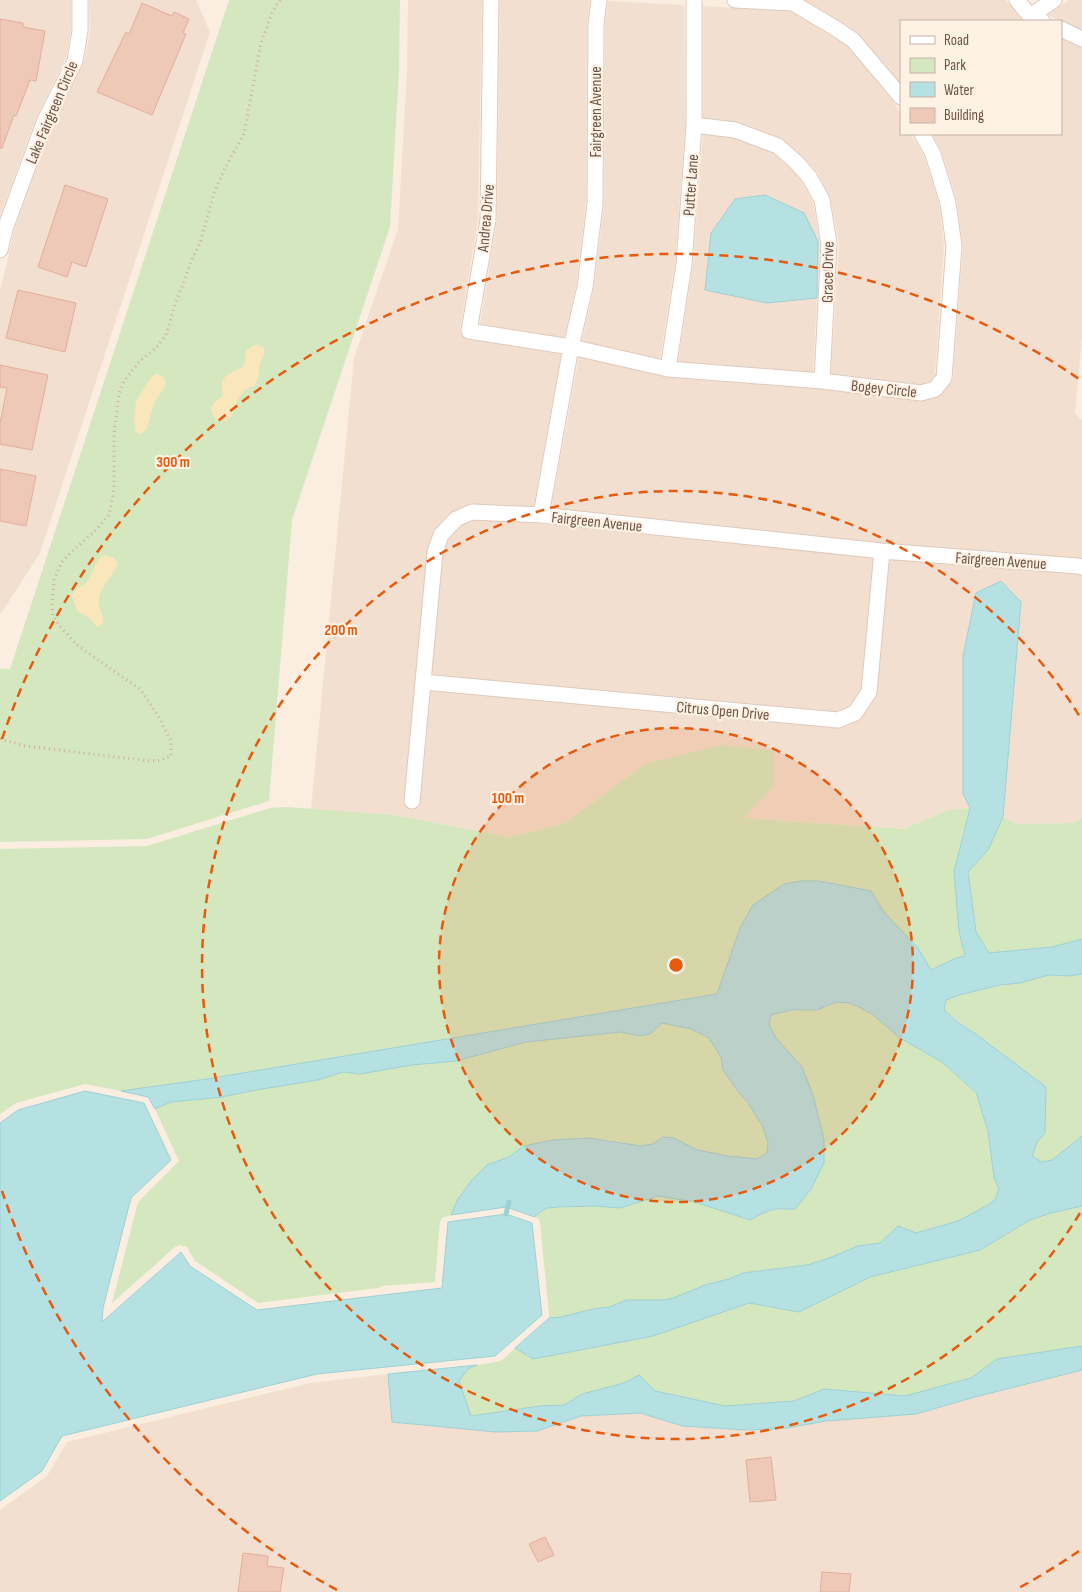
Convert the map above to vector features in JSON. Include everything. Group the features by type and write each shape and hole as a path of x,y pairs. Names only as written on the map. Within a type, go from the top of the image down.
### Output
{"street":[{"name":"Lake Fairgreen Circle","path":"0,250 5,229 45,120 75,61 80,31 80,0"},
{"name":"Andrea Drive","path":"491,0 488,220 469,331 571,347"},
{"name":"Fairgreen Avenue","path":"599,0 596,24 595,204 585,286 571,347 541,515 882,551 1082,567"},
{"name":"Putter Lane","path":"668,369 684,264 694,125 694,0"},
{"path":"735,0 793,3 853,40 900,96"},
{"path":"1017,0 1036,19 1054,0"},
{"path":"1062,30 1082,39"},
{"name":"Grace Drive","path":"694,125 735,130 778,146 810,178 822,200 829,244 822,381"},
{"name":"Bogey Circle","path":"571,347 668,369 822,381 922,393 935,390 944,378 954,246 948,203 933,154 923,135"},
{"path":"412,801 436,552 442,535 456,519 472,512 541,515"},
{"name":"Citrus Open Drive","path":"423,682 838,720 855,713 869,692 882,551"}],"path":[{"path":"0,739 25,746 151,761 171,756 171,741 157,714 140,690 133,683 77,645 59,625 52,607 54,580 62,562 95,531 109,514 114,489 114,434 119,394 124,381 130,373 140,361 157,347 166,335 175,305 200,243 218,182 244,134 260,43 272,13 280,0"}],"shaded area":[{"path":"0,0 71,0 71,30 66,58 36,118 0,216"},
{"path":"89,0 196,0 210,32 40,553 0,613 0,291 14,231 53,123 84,62 90,31"},
{"path":"408,0 482,0 478,219 460,330 468,339 561,354 531,522 548,525 579,357 676,378 821,389 920,401 938,397 942,394 953,379 963,247 957,201 941,150 933,135 1062,135 1062,38 1082,48 1082,338 1075,413 1082,420 1082,818 1072,823 1018,824 1003,817 1021,602 963,794 970,808 949,810 903,829 743,818 774,785 645,764 565,823 509,837 394,815 311,809 354,358 398,229 407,71"},
{"path":"500,0 590,0 587,23 586,204 576,285 564,338 480,324 497,220"},
{"path":"804,0 1006,0 1023,20 900,20 900,83 860,35"},
{"path":"1069,0 1082,0 1082,30 1062,20 1047,15"},
{"path":"608,1 684,5 685,125 675,263 660,359 582,341 594,288 604,205 605,25"},
{"path":"703,6 790,11 846,45 893,101 900,113 900,135 912,135 924,156 939,204 944,246 935,375 929,383 920,385 831,374 839,244 830,197 818,173 784,141 738,122 703,118"},
{"path":"703,134 732,137 773,153 802,182 813,203 820,244 818,281 818,241 767,303 817,298 813,372 678,362 693,264"},
{"path":"1082,1370 1082,1592 0,1592 0,1510 47,1476 67,1442 310,1383 388,1374 392,1422 496,1432 537,1431 581,1416 640,1413 683,1426 746,1430 787,1428 826,1421 916,1414"}],"green space":[{"path":"229,0 400,0 399,71 390,227 292,520 269,801 147,839 0,842 0,669 10,669"},
{"path":"721,745 774,751 774,785 744,818 903,829 949,810 970,808 962,836 959,931 965,956 956,958 931,970 918,948 884,912 871,891 851,888 753,905 740,928 718,994 207,1079 121,1091 85,1084 16,1103 0,1114 0,849 147,846 270,808 287,807 394,815 509,837 565,823 645,764"},
{"path":"1003,817 1018,824 1072,823 1082,818 1082,939 1052,947 989,953 976,932 968,872 988,850"},
{"path":"1082,974 1082,1136 1052,1160 1042,1162 1032,1156 1037,1142 1045,1133 998,1051 944,1010 946,1000 1000,985 1020,983 1049,975 1067,976"},
{"path":"837,1002 849,1003 872,1014 900,1038 942,1062 975,1093 988,1131 994,1177 999,1189 995,1200 958,1221 916,1233 898,1226 880,1243 858,1246 807,1265 743,1273 665,1300 627,1300 609,1307 549,1318 540,1223 539,1219 535,1217 547,1208 632,1205 651,1197 669,1196 704,1204 750,1220 774,1209 784,1210 803,1199 811,1189 816,1178 802,1067 776,1038 769,1025 771,1015 776,1013 817,1009"},
{"path":"662,1023 691,1029 709,1038 721,1057 723,1070 762,1125 768,1143 767,1153 757,1159 728,1156 697,1150 674,1138 663,1138 653,1144 641,1146 608,1140 524,1146 509,1157 487,1165 472,1180 458,1199 451,1215 442,1218 440,1222 435,1282 383,1286 258,1303 195,1261 187,1247 180,1245 175,1247 112,1303 138,1202 179,1161 155,1109 171,1102 222,1097 318,1080 343,1072 360,1074 412,1065 456,1061 526,1042 621,1032 640,1036 650,1034"},
{"path":"1082,1206 1082,1346 998,1359 971,1378 905,1396 824,1389 794,1401 725,1406 655,1391 639,1375 624,1383 582,1394 564,1405 540,1406 470,1416 458,1381 468,1369 477,1365 501,1361 515,1348 533,1359 653,1336 749,1303 799,1312 870,1277 980,1250 1030,1220"}],"sand":[{"path":"254,345 263,347 265,352 260,363 255,386 241,394 229,418 224,421 217,421 211,409 213,404 223,396 223,380 243,366 246,351"},
{"path":"156,374 161,375 165,379 165,386 154,403 147,429 140,434 135,430 136,401 151,377"},
{"path":"105,555 114,558 118,563 100,593 99,605 103,621 102,625 97,627 88,617 77,611 72,596 75,590 87,582 99,559"}],"water":[{"path":"765,195 804,213 818,241 817,298 767,303 705,290 711,233 735,199"},
{"path":"1001,581 1021,602 1003,817 988,850 968,872 976,932 989,953 1052,947 1082,939 1082,974 1068,976 1049,975 1020,983 1000,985 959,995 946,1000 944,1010 1046,1087 1045,1133 1037,1142 1032,1156 1042,1162 1052,1160 1082,1136 1082,1206 1030,1220 980,1250 870,1277 799,1312 749,1303 653,1336 533,1359 515,1348 549,1318 609,1307 627,1300 665,1300 743,1273 807,1265 858,1246 880,1243 898,1226 916,1233 958,1221 988,1205 995,1200 999,1189 994,1177 988,1131 976,1093 942,1062 900,1038 872,1014 849,1003 837,1002 817,1010 791,1010 771,1015 769,1025 776,1038 802,1067 813,1095 824,1139 824,1163 811,1189 795,1209 774,1209 750,1220 695,1202 658,1196 620,1208 595,1206 547,1208 535,1217 506,1207 451,1215 458,1199 472,1180 487,1165 509,1157 524,1146 553,1140 589,1138 641,1146 653,1144 663,1137 674,1138 697,1150 728,1156 757,1159 767,1153 768,1143 762,1125 723,1070 721,1057 709,1038 691,1029 662,1023 650,1034 640,1036 621,1032 526,1042 456,1061 412,1065 360,1074 343,1072 318,1080 222,1097 171,1102 155,1109 148,1097 121,1091 207,1079 717,994 740,928 753,905 784,884 801,881 819,881 871,891 884,912 918,948 931,970 956,958 965,956 959,931 954,872 970,808 963,794 963,656 976,593"},
{"path":"85,1091 144,1103 171,1160 131,1198 103,1308 102,1322 181,1252 190,1266 257,1310 442,1288 448,1222 506,1214 532,1223 542,1315 495,1356 317,1374 62,1436 42,1471 0,1501 0,1123 18,1110"},
{"path":"1082,1346 1082,1370 916,1414 826,1421 787,1428 746,1430 683,1426 640,1413 581,1416 537,1431 496,1432 392,1422 388,1374 477,1365 468,1369 459,1381 471,1416 540,1406 564,1405 582,1394 624,1383 639,1375 655,1391 725,1406 794,1401 824,1389 905,1396 971,1378 997,1359"}],"building":[{"path":"142,3 172,16 174,12 189,19 183,33 186,34 152,115 97,92 126,32 129,34"},
{"path":"0,19 23,23 23,27 45,31 36,81 30,80 2,148 0,148"},
{"path":"65,185 108,199 86,267 72,262 67,277 38,267"},
{"path":"18,290 76,303 65,352 6,338"},
{"path":"0,365 48,375 32,450 0,444 0,423 7,388 0,387"},
{"path":"0,469 36,476 26,526 0,521"},
{"path":"771,1457 776,1500 750,1502 746,1460"},
{"path":"545,1537 554,1555 538,1562 529,1544"},
{"path":"243,1553 268,1556 267,1566 284,1568 280,1592 238,1592"},
{"path":"822,1572 851,1574 849,1592 820,1592"}],"waterway":[{"path":"506,1214 509,1202"}]}
